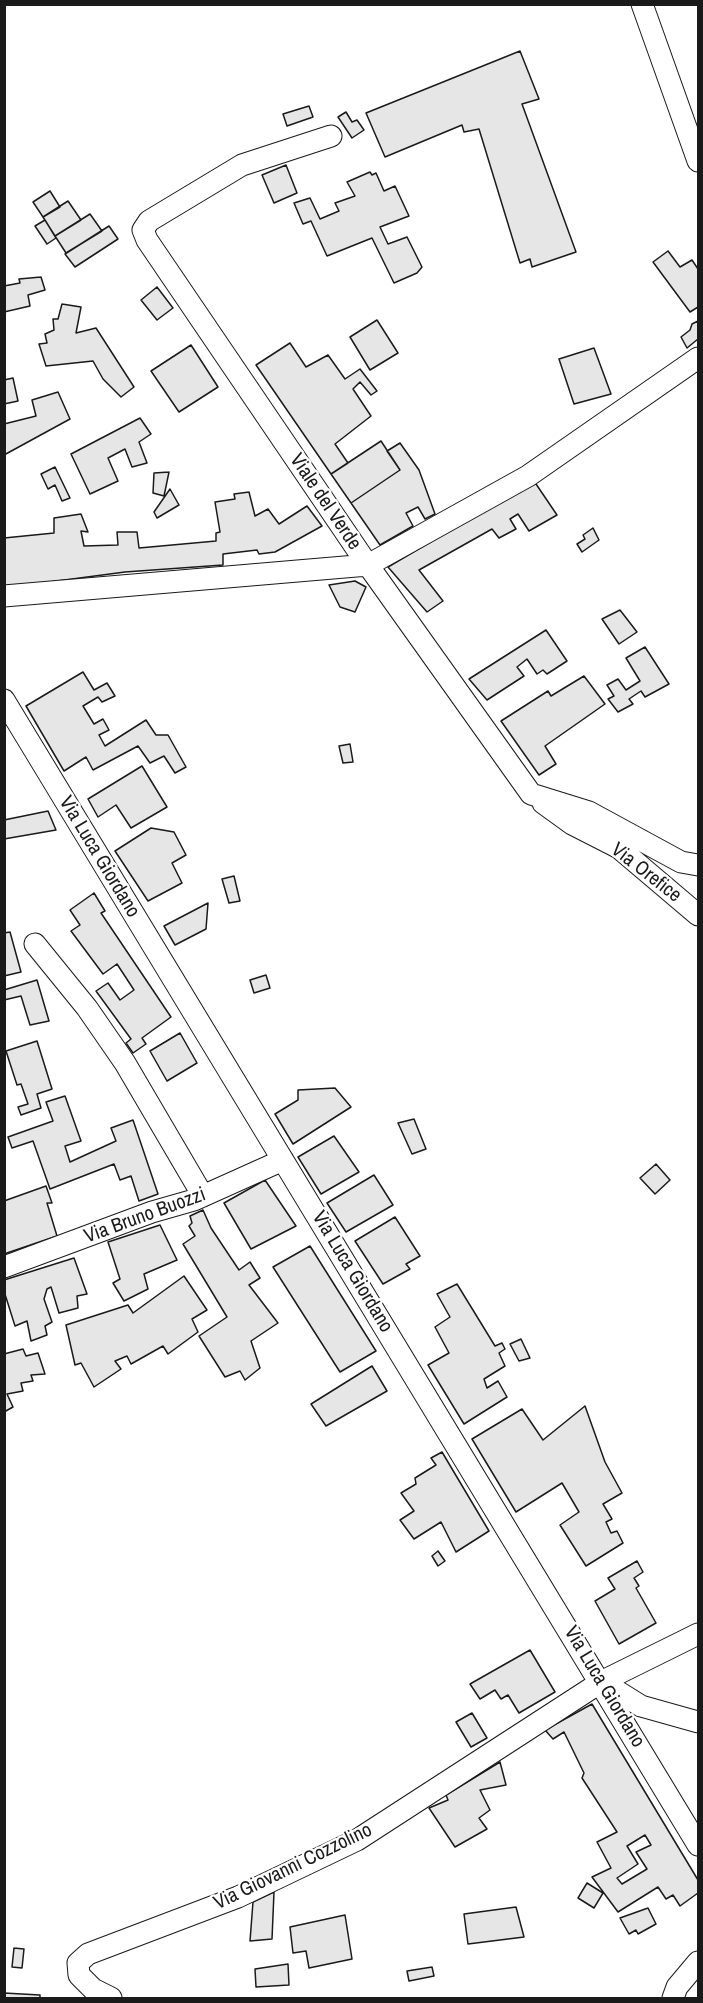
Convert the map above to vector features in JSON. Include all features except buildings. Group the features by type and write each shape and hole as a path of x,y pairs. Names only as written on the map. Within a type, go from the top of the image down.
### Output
{"street":[{"path":"642,4 699,161"},
{"name":"Viale del Verde","path":"331,136 242,165 149,220 143,230 147,240 368,565 531,794"},
{"path":"4,596 368,565 528,476 699,358"},
{"name":"Via Luca Giordano","path":"4,700 699,1845"},
{"path":"531,794 589,812 681,862 699,865"},
{"name":"Via Orefice","path":"531,794 572,824 619,848 699,915"},
{"path":"35,944 87,1008 125,1063 203,1196"},
{"name":"Via Bruno Buozzi","path":"4,1267 203,1196 283,1160"},
{"path":"602,1682 699,1634"},
{"path":"602,1682 640,1706 699,1722"},
{"name":"Via Giovanni Cozzolino","path":"111,1998 93,1989 79,1975 78,1963 88,1954 238,1897 357,1840 602,1682"},
{"path":"673,1998 677,1987 699,1962"}]}
